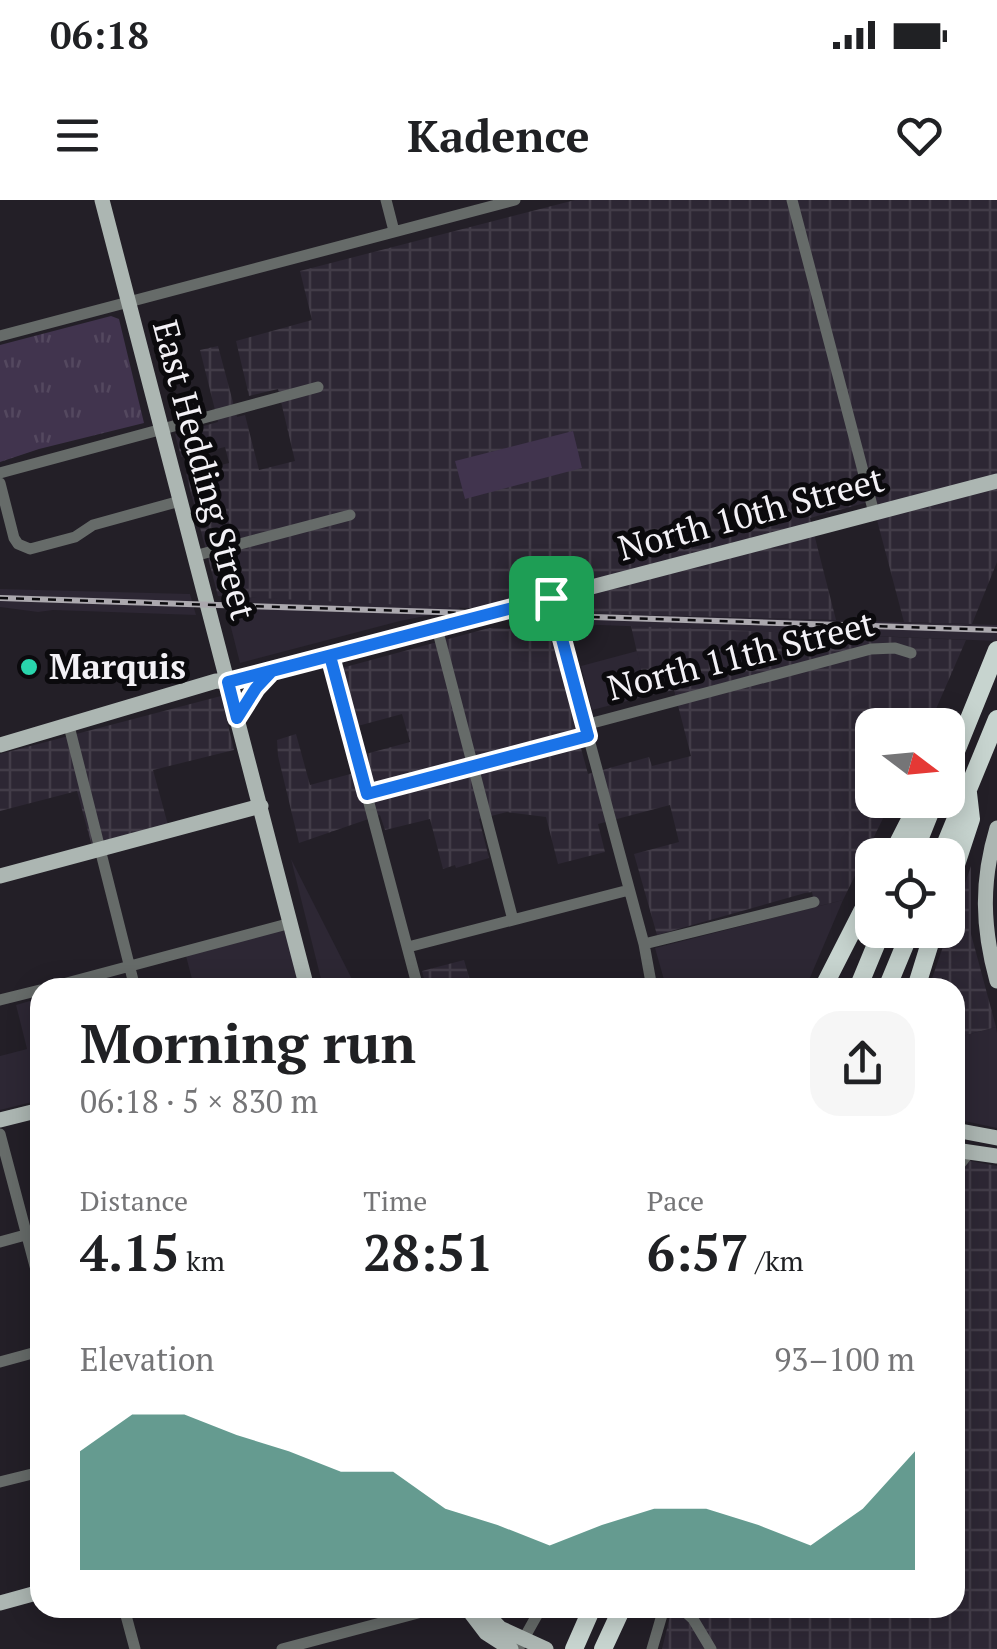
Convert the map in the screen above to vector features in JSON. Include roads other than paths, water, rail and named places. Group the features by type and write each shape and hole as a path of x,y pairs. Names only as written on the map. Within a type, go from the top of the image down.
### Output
{"highway":[{"path":"965,728 997,650"},
{"path":"948,838 997,719"},
{"path":"965,838 971,819 968,790"},
{"path":"829,978 855,926"},
{"path":"862,978 875,948"},
{"path":"891,978 903,948"},
{"path":"919,978 928,948"},
{"path":"574,1649 588,1618"},
{"path":"603,1649 617,1618"}],"main road":[{"name":"East Hedding Street","path":"102,200 304,978"},
{"name":"North 10th Street","path":"0,745 216,681 228,682 272,671 997,481"},
{"path":"237,718 272,671"},
{"path":"0,876 261,806"},
{"path":"997,828 983,912 997,981"},
{"path":"0,1120 30,1112"},
{"path":"965,1132 997,1138"},
{"path":"965,1151 997,1156"},
{"path":"0,1603 30,1595"},
{"path":"475,1618 486,1633 518,1646 546,1649"},
{"path":"490,1618 518,1646"}],"street":[{"path":"386,200 394,232"},
{"path":"0,336 515,200"},
{"path":"792,200 874,513"},
{"path":"0,473 318,387"},
{"path":"0,484 14,538 30,549 75,538 94,525 180,501"},
{"path":"194,556 350,514"},
{"path":"551,598 650,978"},
{"path":"437,628 513,920"},
{"name":"North 11th Street","path":"367,794 870,649 895,648 912,654"},
{"path":"330,656 416,978"},
{"path":"69,726 132,978"},
{"path":"408,947 629,890"},
{"path":"644,944 814,902"},
{"path":"85,978 290,923"},
{"path":"0,1000 30,992"},
{"path":"0,1134 30,1224"},
{"path":"0,1242 30,1234"},
{"path":"0,1362 30,1354"},
{"path":"0,1482 30,1474"},
{"path":"127,1618 135,1649"},
{"path":"282,1649 399,1618"},
{"path":"518,1646 535,1618"},
{"path":"652,1649 661,1618"},
{"path":"692,1618 711,1649"}],"railway":[{"path":"0,598 997,630"}],"place":[{"name":"Marquis","path":"29,667"}]}
